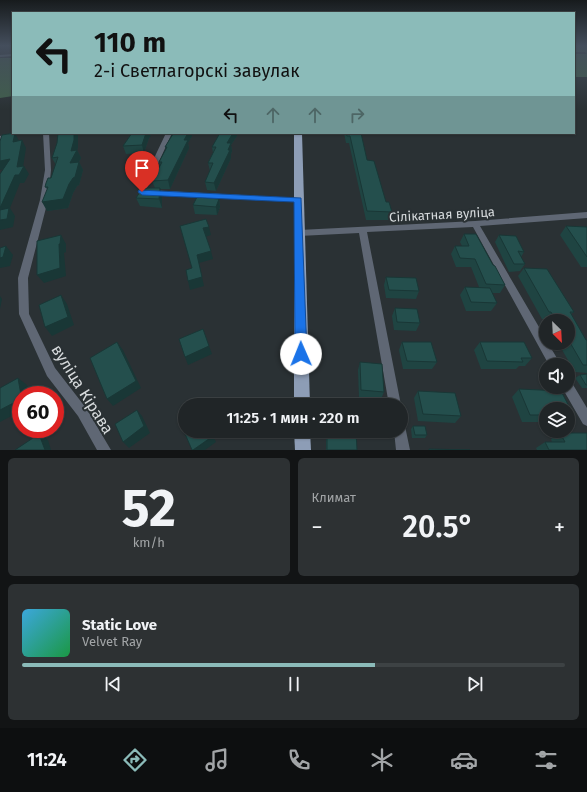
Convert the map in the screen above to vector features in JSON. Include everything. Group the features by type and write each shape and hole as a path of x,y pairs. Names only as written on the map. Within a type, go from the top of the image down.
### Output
{"main road":[{"path":"298,134 302,398"},
{"path":"302,438 303,450"}],"street":[{"path":"0,138 16,134"},
{"name":"вуліца Кірава","path":"46,134 48,170 44,200 23,278 24,314 51,372 82,412 104,450"},
{"path":"169,134 142,192 298,200"},
{"name":"Сілікатная вуліца","path":"299,233 363,231 586,217"},
{"path":"475,224 551,358"},
{"path":"363,231 394,398"},
{"path":"572,394 587,420"},
{"path":"401,438 403,450"}],"green space":[{"path":"0,67 12,67 12,96 0,98"},
{"path":"575,67 587,67 587,77 575,77"}],"building":[{"path":"15,134 13,142 22,140 17,167 24,166 19,175 15,175 0,208 0,174 10,159 0,161 0,141 2,135"},
{"path":"58,134 74,134 71,151 77,150 70,163 79,162 75,177 69,184 63,199 42,202 48,187 45,187 46,183 48,178 51,178 58,157 52,158 57,143"},
{"path":"131,134 146,134 142,145 123,146"},
{"path":"173,134 187,134 184,140 188,140 168,180 152,181 162,162 159,162 167,147 165,147"},
{"path":"219,134 232,134 227,143 231,143 228,150 230,150 214,183 205,182 213,163 208,163 216,147 212,147"},
{"path":"346,134 361,134 367,160 374,161 386,202 389,202 392,212 367,211 350,136 347,136"},
{"path":"160,188 159,199 136,198 142,189"},
{"path":"197,197 219,199 216,207 193,205"},
{"path":"9,208 7,219 0,220 0,210"},
{"path":"206,219 209,227 203,228 211,251 197,255 202,277 188,281 186,270 192,268 180,226"},
{"path":"566,226 587,227 587,257"},
{"path":"464,234 476,234 505,285 486,284 475,259 460,258 455,246 469,246"},
{"path":"61,235 59,244 60,268 37,275 37,241"},
{"path":"499,235 516,236 524,252 518,251 525,264 514,264"},
{"path":"6,246 3,257 0,258 0,248"},
{"path":"524,268 547,269 574,312 570,312 571,314 552,314 549,312"},
{"path":"386,277 416,278 419,291 389,290"},
{"path":"465,287 490,288 497,303 471,302"},
{"path":"61,295 68,317 45,327 39,305"},
{"path":"395,308 417,309 420,323 397,322"},
{"path":"575,321 587,340 587,365 583,365 574,350"},
{"path":"203,329 209,346 185,357 179,339"},
{"path":"117,342 136,381 107,399 90,358"},
{"path":"402,342 431,342 437,362 407,361"},
{"path":"480,342 524,342 532,358 521,358 523,362 487,361"},
{"path":"360,362 382,364 384,392 361,390"},
{"path":"587,374 587,385 586,385 580,375"},
{"path":"18,378 19,386 12,386 12,404 0,410 0,388"},
{"path":"519,389 539,390 539,394 563,394 567,402 539,402 539,415 530,415"},
{"path":"418,391 455,393 461,416 423,414"},
{"path":"137,410 144,426 123,442 115,424"},
{"path":"413,426 425,426 427,435 415,435"},
{"path":"575,433 587,433 587,450 549,450 545,442 565,442 563,438 575,438"},
{"path":"33,438 40,438 45,450 15,450"},
{"path":"187,438 210,438 193,450"},
{"path":"327,438 356,438 357,450 327,450"},
{"path":"429,449 470,450 429,450"}],"route":[{"path":"142,192 298,200 301,354"}]}
